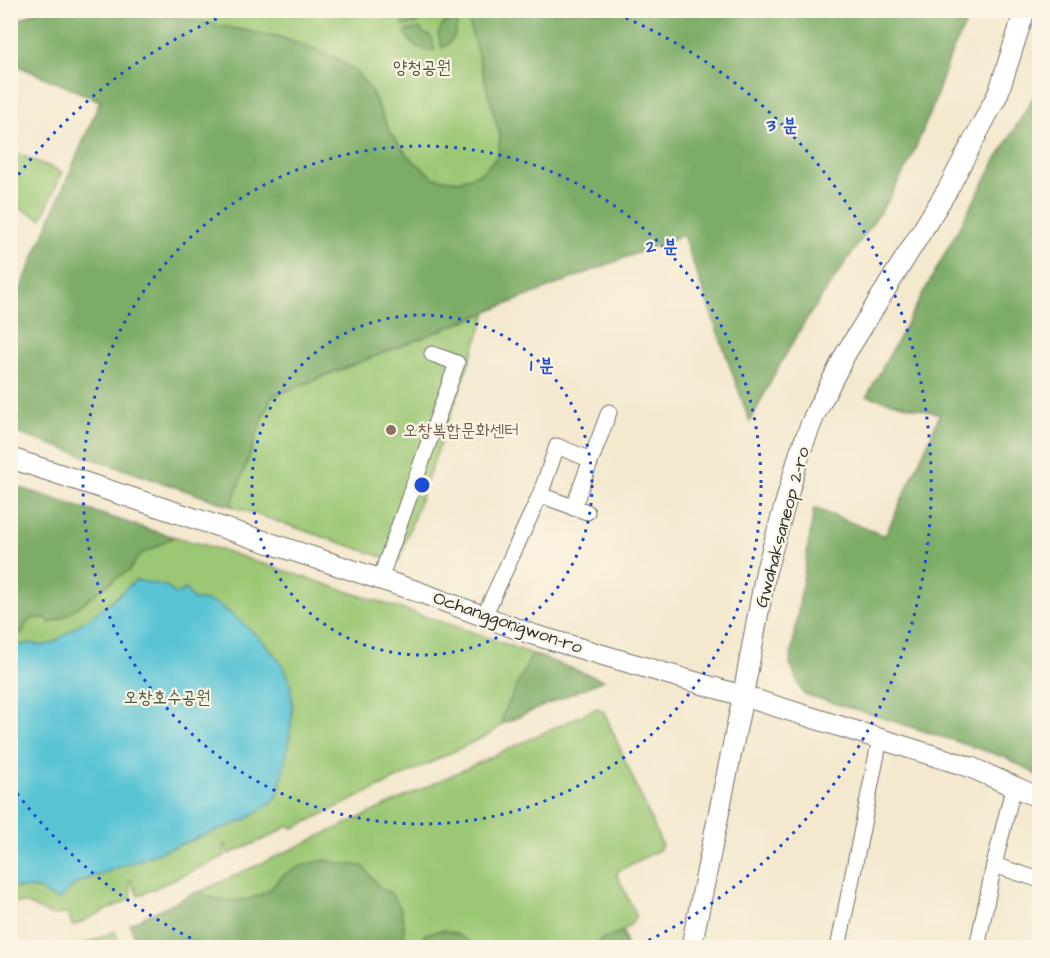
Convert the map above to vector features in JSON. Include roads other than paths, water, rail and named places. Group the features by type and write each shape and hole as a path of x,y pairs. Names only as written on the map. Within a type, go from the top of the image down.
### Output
{"street":[{"name":"Gwahaksaneop 2-ro","path":"691,948 743,696 766,571 800,452 815,414 846,353 948,189 998,94 1026,10"},
{"path":"380,579 457,363 432,354"},
{"path":"540,495 580,510 591,460 609,412"},
{"path":"484,616 540,495 557,446 591,460"},
{"name":"Ochanggongwon-ro","path":"10,458 380,579 531,634 743,696 970,767 1040,798"},
{"path":"838,948 880,739"},
{"path":"977,948 1014,785"},
{"path":"994,865 1040,880"}],"water":[{"path":"136,580 166,586 176,594 186,589 193,600 208,601 219,605 267,646 284,668 291,687 292,717 279,792 273,802 245,820 75,884 59,900 39,889 11,887 11,647 30,643 43,646 54,642 107,605"}],"place":[{"name":"오창복합문화센터","path":"391,430"}],"park label":[{"name":"양청공원","path":"422,67"},
{"name":"오창호수공원","path":"167,697"}]}
